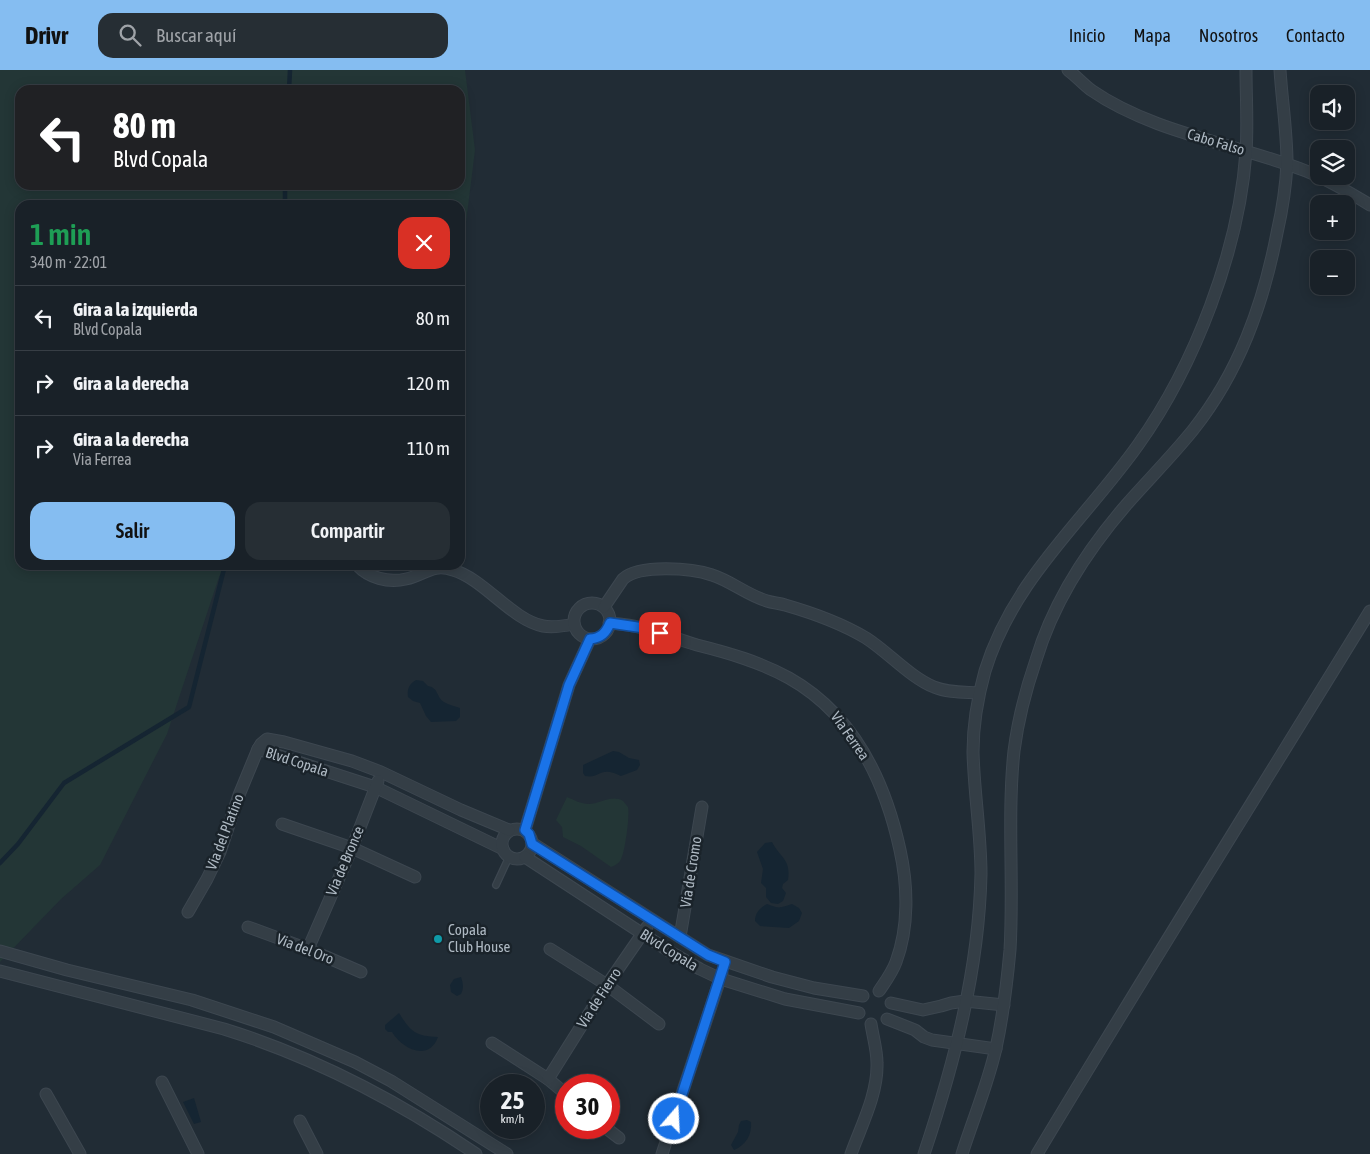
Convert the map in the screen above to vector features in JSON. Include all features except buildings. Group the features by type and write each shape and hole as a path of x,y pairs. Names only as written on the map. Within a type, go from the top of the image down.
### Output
{"street":[{"name":"Cabo Falso","path":"1068,70 1091,90 1120,107 1198,137 1287,164 1334,183 1370,205"},
{"path":"924,1154 957,1042 976,950 980,836 973,749 979,693 995,641 1024,588 1138,445 1166,401 1190,354 1211,306 1236,220 1246,151 1246,70"},
{"path":"962,1154 996,1050 1004,1005 1010,950 1012,874 1011,792 1014,748 1036,658 1052,618 1075,576 1097,543 1127,505 1162,468 1195,428 1227,378 1244,345 1260,304 1271,265 1281,216 1287,164 1280,70"},
{"path":"604,607 623,579 639,570 660,569 712,575 750,595 823,617 855,632 934,687 957,692 979,693"},
{"path":"361,570 374,578 386,580 406,579 427,570"},
{"path":"454,570 465,574 512,610 536,624 548,627 574,624"},
{"path":"594,603 604,607 610,623 605,633 590,639 579,634 574,624 575,613 582,605 594,603"},
{"path":"1037,1154 1154,958 1211,870 1370,611"},
{"name":"Via Ferrea","path":"610,623 644,628 741,657 769,668 810,692 831,708 844,723 874,771 885,796 895,825 906,885 906,908 900,948 890,974 879,992"},
{"path":"525,857 532,849 532,844 529,834 525,830 569,685 590,639"},
{"name":"Blvd Copala","path":"525,830 514,828 509,830 461,810 381,772 352,761 272,739 264,741 258,749 375,787 506,853 520,859 525,857 672,953 700,969 785,999 859,1013"},
{"name":"Via del Platino","path":"188,912 220,852 239,795 258,749"},
{"name":"Via de Bronce","path":"308,949 352,848 381,772"},
{"name":"Via de Cromo","path":"680,937 702,807"},
{"path":"282,824 352,848 415,877"},
{"path":"506,853 503,838 509,830"},
{"name":"Blvd Copala","path":"532,844 708,955 772,977 814,988 863,996"},
{"name":"Via de Fierro","path":"548,1079 606,985 653,920"},
{"name":"Via del Oro","path":"248,928 308,949 361,972"},
{"path":"550,950 606,985 658,1024"},
{"path":"0,951 67,970 192,1000 290,1034 355,1062 391,1081 508,1154"},
{"path":"662,1154 725,962"},
{"path":"0,971 255,1038 362,1086 426,1121 476,1154"},
{"path":"879,992 884,994 891,1003 892,1009 887,1019 877,1024 871,1024 866,1022 859,1013 860,1001 868,993 879,992"},
{"path":"891,1003 923,1010 951,1002 965,1001 1004,1005"},
{"path":"887,1019 915,1030 924,1037 996,1050"},
{"path":"851,1154 866,1113 877,1074 877,1055 871,1024"},
{"path":"492,1043 555,1085"},
{"path":"162,1082 198,1154"},
{"path":"46,1094 80,1154"},
{"path":"300,1121 317,1154"}],"lane":[{"path":"496,885 506,853"}],"shaded area":[{"path":"0,70 465,70 475,150 465,231 465,200 15,200 15,570 222,570 167,734 100,865 61,899 0,962"},
{"path":"567,797 580,803 589,804 619,799 628,807 625,843 622,857 617,864 611,867 581,846 563,837 562,827 556,820"}],"water":[{"path":"416,680 423,681 432,687 444,702 460,708 460,717 456,721 431,722 420,703 408,697 409,687"},
{"path":"613,751 639,760 640,765 637,770 621,776 604,772 594,776 585,776 583,765"},
{"path":"772,842 787,863 789,873 788,880 783,884 782,888 786,893 783,901 778,904 771,903 766,897 766,888 761,883 763,869 757,852 765,843"},
{"path":"767,904 780,907 792,904 799,908 802,913 799,921 789,928 760,926 755,921 756,916 760,909"},
{"path":"461,977 463,990 457,996 451,992 450,985 454,979"},
{"path":"399,1013 414,1032 424,1036 438,1037 434,1045 422,1051 415,1050 402,1043 392,1032 388,1032 385,1029 385,1025"},
{"path":"194,1098 201,1122 194,1124 183,1102"},
{"path":"747,1120 751,1122 749,1135 742,1145 734,1150 731,1145 738,1132 739,1125 741,1121"}],"waterway":[{"path":"289,85 290,70"},
{"path":"285,190 285,200"},
{"path":"0,863 18,844 64,783 189,707 224,570"}],"place":[{"name":"Copala Club House","path":"438,939"}],"route":[{"path":"660,633 644,628 610,623 605,633 590,639 569,685 525,830 532,838 532,844 708,955 725,962 674,1119"}]}
